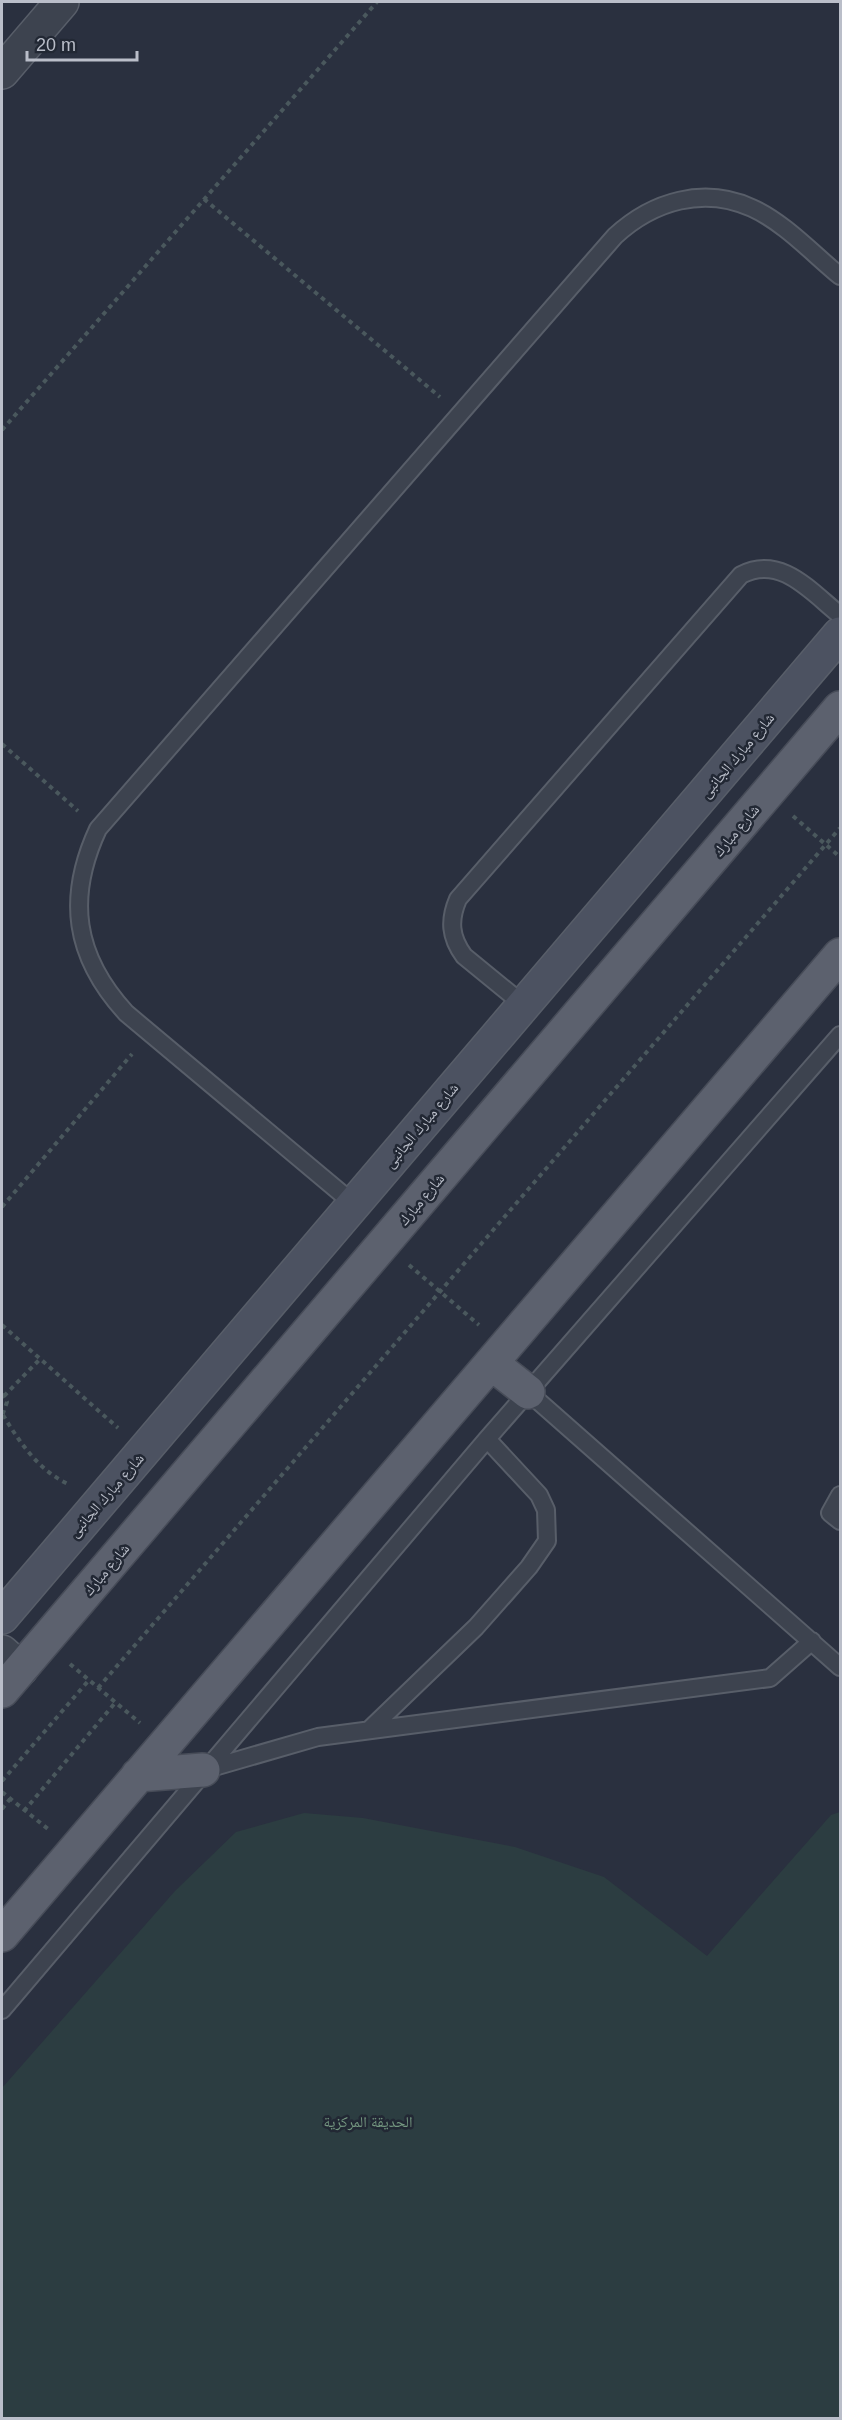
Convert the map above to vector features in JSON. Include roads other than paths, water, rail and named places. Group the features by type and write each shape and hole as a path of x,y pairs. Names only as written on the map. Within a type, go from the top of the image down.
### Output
{"main road":[{"name":"شارع مبارك الجانبى","path":"2,1617 840,634"},
{"name":"شارع مبارك","path":"8,1671 44,1643 840,708"},
{"path":"2,1935 840,955"},
{"path":"498,1355 528,1392"},
{"path":"138,1775 203,1770"}],"street":[{"path":"2,72 63,2"}],"lane":[{"path":"354,1204 150,1033 109,994 95,973 86,950 78,901 81,876 98,829 615,236 632,221 670,202 713,198 752,208 770,218 840,276"},
{"path":"524,1005 464,956 458,948 451,927 458,899 741,575 761,567 782,570 840,615"},
{"path":"2,2010 203,1770 487,1439 840,1035"},
{"path":"528,1392 840,1667"},
{"path":"370,1729 476,1627 529,1567 547,1541 546,1510 539,1495 487,1439"},
{"path":"840,1495 830,1513 840,1521"},
{"path":"203,1770 318,1737 770,1678 812,1641"}],"park label":[{"name":"الحديقة المركزية","path":"368,2121"}]}
